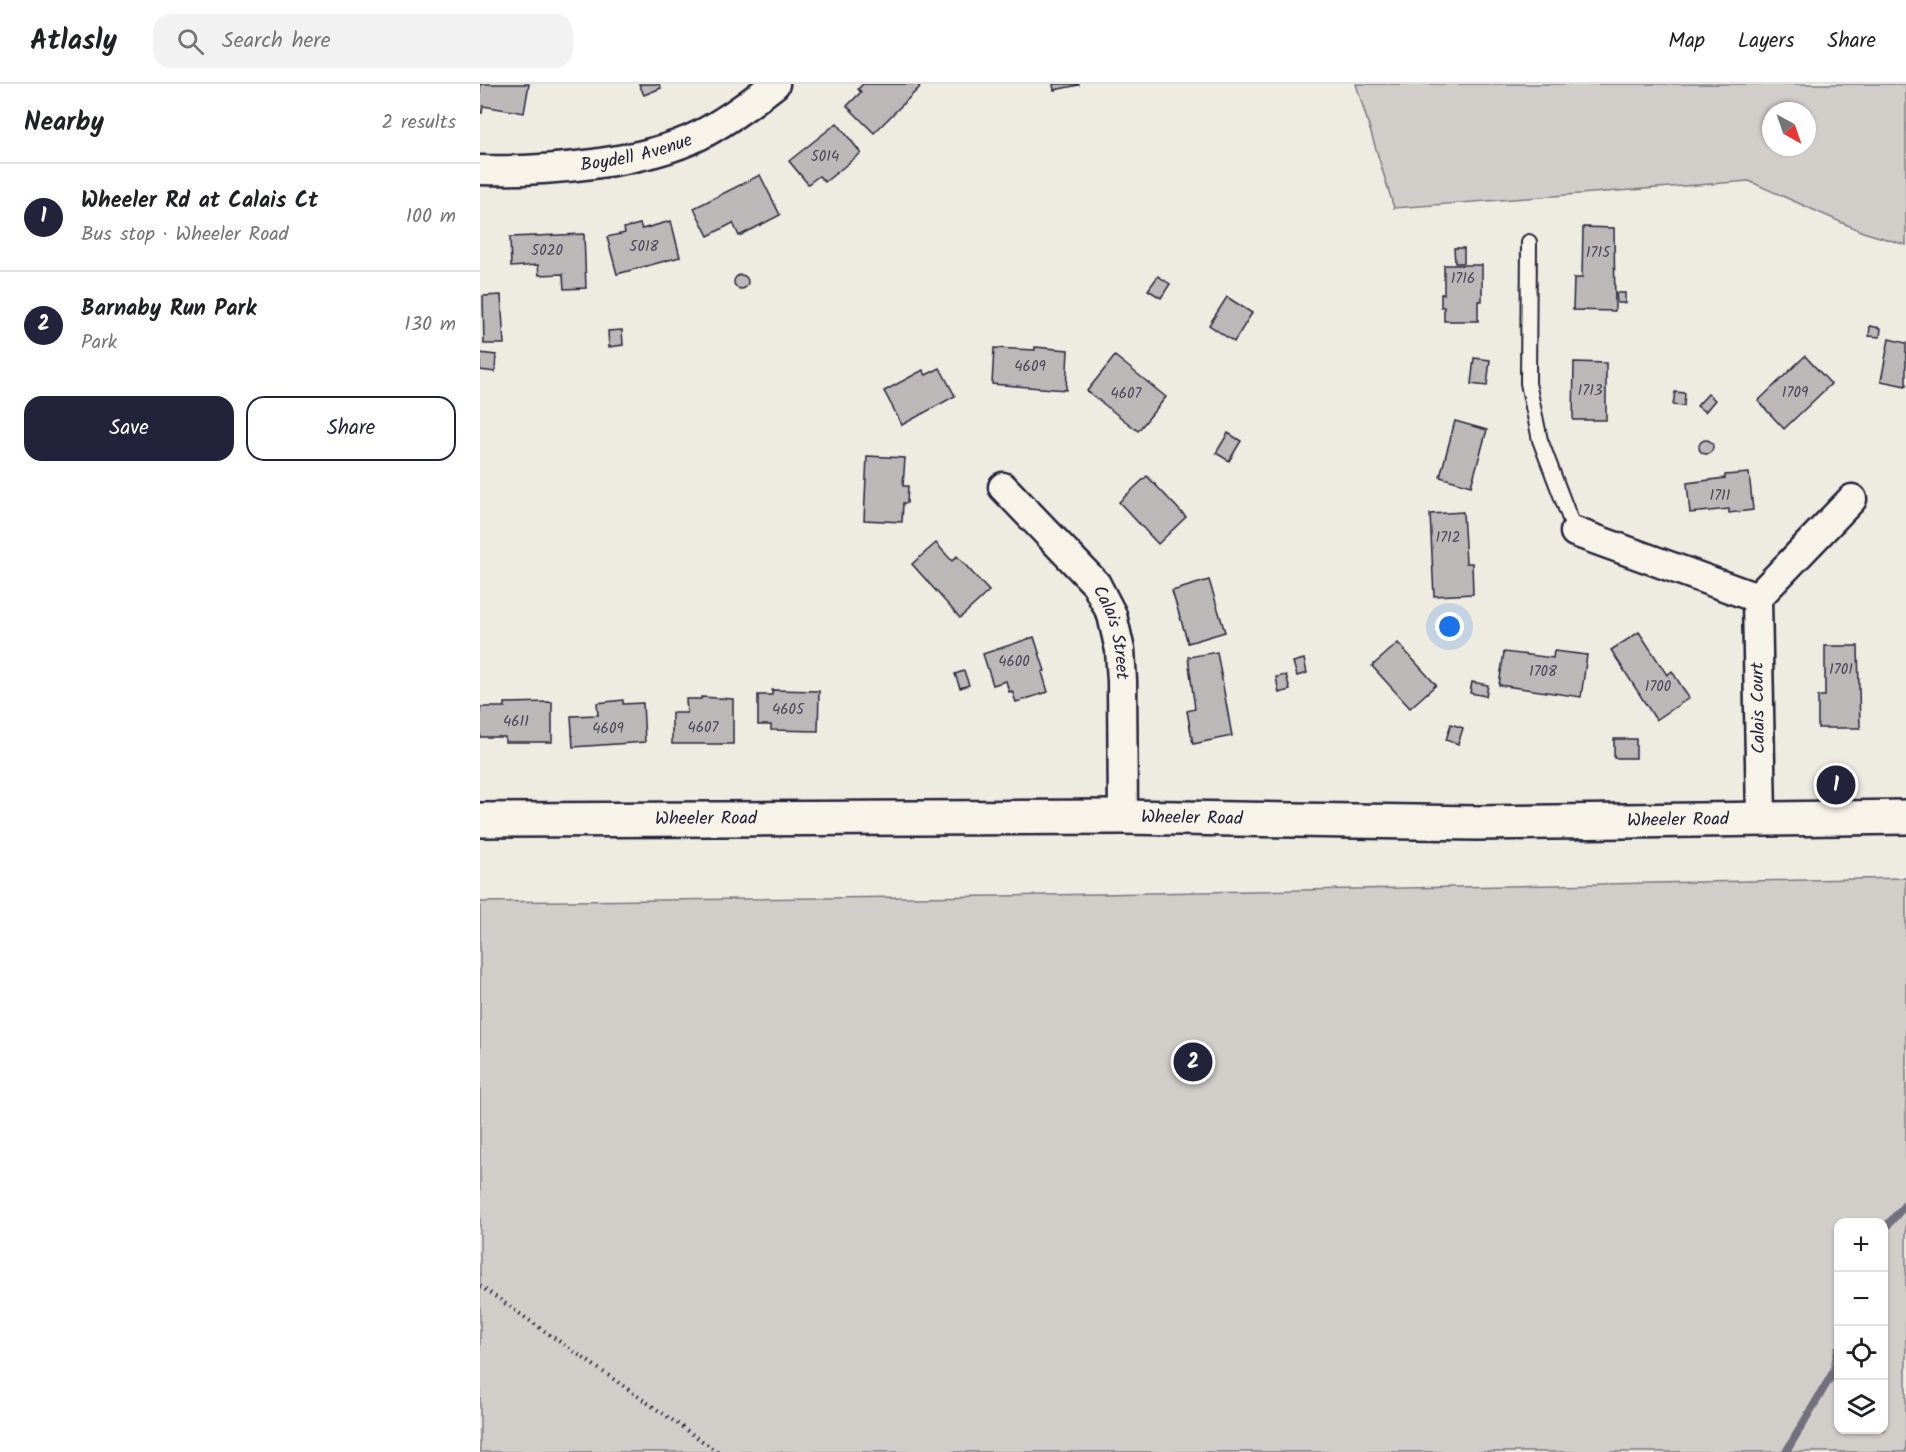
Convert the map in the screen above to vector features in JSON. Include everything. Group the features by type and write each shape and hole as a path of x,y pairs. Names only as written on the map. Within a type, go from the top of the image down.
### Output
{"main road":[{"name":"Wheeler Road","path":"480,820 1124,817 1476,823 1906,817"}],"street":[{"name":"Boydell Avenue","path":"480,170 545,168 619,160 666,148 698,136 728,119 775,84"},
{"name":"Calais Street","path":"1003,487 1096,584 1112,615 1120,650 1122,681 1124,817"},
{"path":"1575,532 1757,598 1852,499"},
{"name":"Calais Court","path":"1757,598 1761,818"}],"lane":[{"path":"1529,242 1528,383 1540,440 1575,532"}],"path":[{"path":"480,1286 718,1452"}],"shaded area":[{"path":"1356,84 1906,84 1906,245 1863,232 1749,181 1394,208"},
{"path":"1906,878 1906,1452 480,1452 480,902 1000,896"}],"building":[{"path":"480,84 529,84 524,113 483,106 482,113 480,112"},
{"path":"639,84 659,84 661,88 644,95"},
{"path":"863,84 917,84 920,87 874,133 847,106 861,92 858,89"},
{"path":"1053,84 1079,84 1079,85 1054,90"},
{"path":"837,123 861,153 825,182 819,176 808,184 789,161"},
{"path":"760,175 780,215 739,236 733,223 708,236 694,208"},
{"path":"671,221 680,257 617,274 607,237 625,233 624,228 640,224 642,229"},
{"path":"1583,227 1614,228 1615,311 1573,310 1574,278 1582,278"},
{"path":"584,234 586,288 564,289 563,274 539,275 538,265 511,267 510,237"},
{"path":"1454,248 1464,248 1464,263 1455,263"},
{"path":"1444,265 1482,265 1482,301 1478,301 1478,321 1444,321 1441,294 1444,294"},
{"path":"738,275 744,275 748,282 744,289 738,289 734,285 734,279"},
{"path":"1158,276 1170,284 1161,298 1148,290"},
{"path":"1616,293 1625,293 1625,303 1617,303"},
{"path":"501,295 504,344 484,344 483,296"},
{"path":"1227,297 1252,313 1234,342 1209,325"},
{"path":"1870,326 1881,328 1880,337 1869,336"},
{"path":"622,330 623,345 609,347 608,331"},
{"path":"1889,339 1906,343 1906,386 1881,381"},
{"path":"1035,347 1068,350 1066,390 992,384 994,348 1035,350"},
{"path":"480,353 496,355 495,372 480,370"},
{"path":"1115,356 1166,397 1138,431 1087,391"},
{"path":"1805,356 1831,384 1784,429 1758,401"},
{"path":"1474,358 1490,360 1487,386 1471,384"},
{"path":"1574,362 1606,363 1606,420 1573,420"},
{"path":"940,368 955,396 902,425 884,391 923,370 926,375"},
{"path":"1675,392 1685,393 1684,406 1673,405"},
{"path":"1708,394 1715,400 1705,412 1697,406"},
{"path":"1455,421 1487,430 1471,486 1440,477"},
{"path":"1228,433 1241,441 1229,461 1216,453"},
{"path":"1703,440 1709,440 1713,447 1709,454 1703,454 1699,450 1699,444"},
{"path":"867,456 905,458 903,486 908,486 907,503 903,503 902,522 864,520"},
{"path":"1749,473 1753,510 1729,513 1729,509 1690,513 1687,483 1725,478 1725,475"},
{"path":"1147,476 1186,517 1158,544 1119,502"},
{"path":"1463,512 1466,563 1472,563 1473,594 1434,596 1430,514"},
{"path":"936,543 952,561 957,556 989,591 960,618 912,564"},
{"path":"1209,580 1225,632 1188,643 1172,591"},
{"path":"1639,632 1667,675 1672,671 1689,698 1656,720 1611,650"},
{"path":"1034,637 1045,671 1042,672 1048,692 1016,702 1012,691 1009,692 1006,681 993,685 983,654"},
{"path":"1398,643 1436,685 1410,708 1372,666"},
{"path":"1825,646 1858,646 1860,728 1818,728 1818,696 1825,696"},
{"path":"1554,651 1587,655 1581,697 1499,685 1504,652 1553,658"},
{"path":"1217,652 1232,736 1193,744 1187,711 1195,709 1188,657"},
{"path":"1304,659 1307,673 1297,676 1293,662"},
{"path":"964,671 969,685 960,688 955,674"},
{"path":"1286,675 1290,690 1279,693 1276,677"},
{"path":"1472,682 1488,685 1486,696 1470,693"},
{"path":"772,690 819,691 818,731 771,730 771,725 758,725 758,695 772,695"},
{"path":"701,697 733,699 733,744 672,744 672,713 687,713 686,699 701,699"},
{"path":"623,700 623,704 643,703 645,742 573,747 571,716 598,715 597,703"},
{"path":"552,702 552,742 505,742 505,737 480,737 480,707 505,707 505,703"},
{"path":"1451,724 1463,728 1458,744 1446,740"},
{"path":"1614,739 1636,739 1636,758 1614,758"}],"waterway":[{"path":"1888,1224 1906,1204"},
{"path":"1786,1452 1834,1371"}],"place":[{"name":"Wheeler Rd at Calais Ct","path":"1836,785"},
{"name":"Barnaby Run Park","path":"1193,1062"}]}
